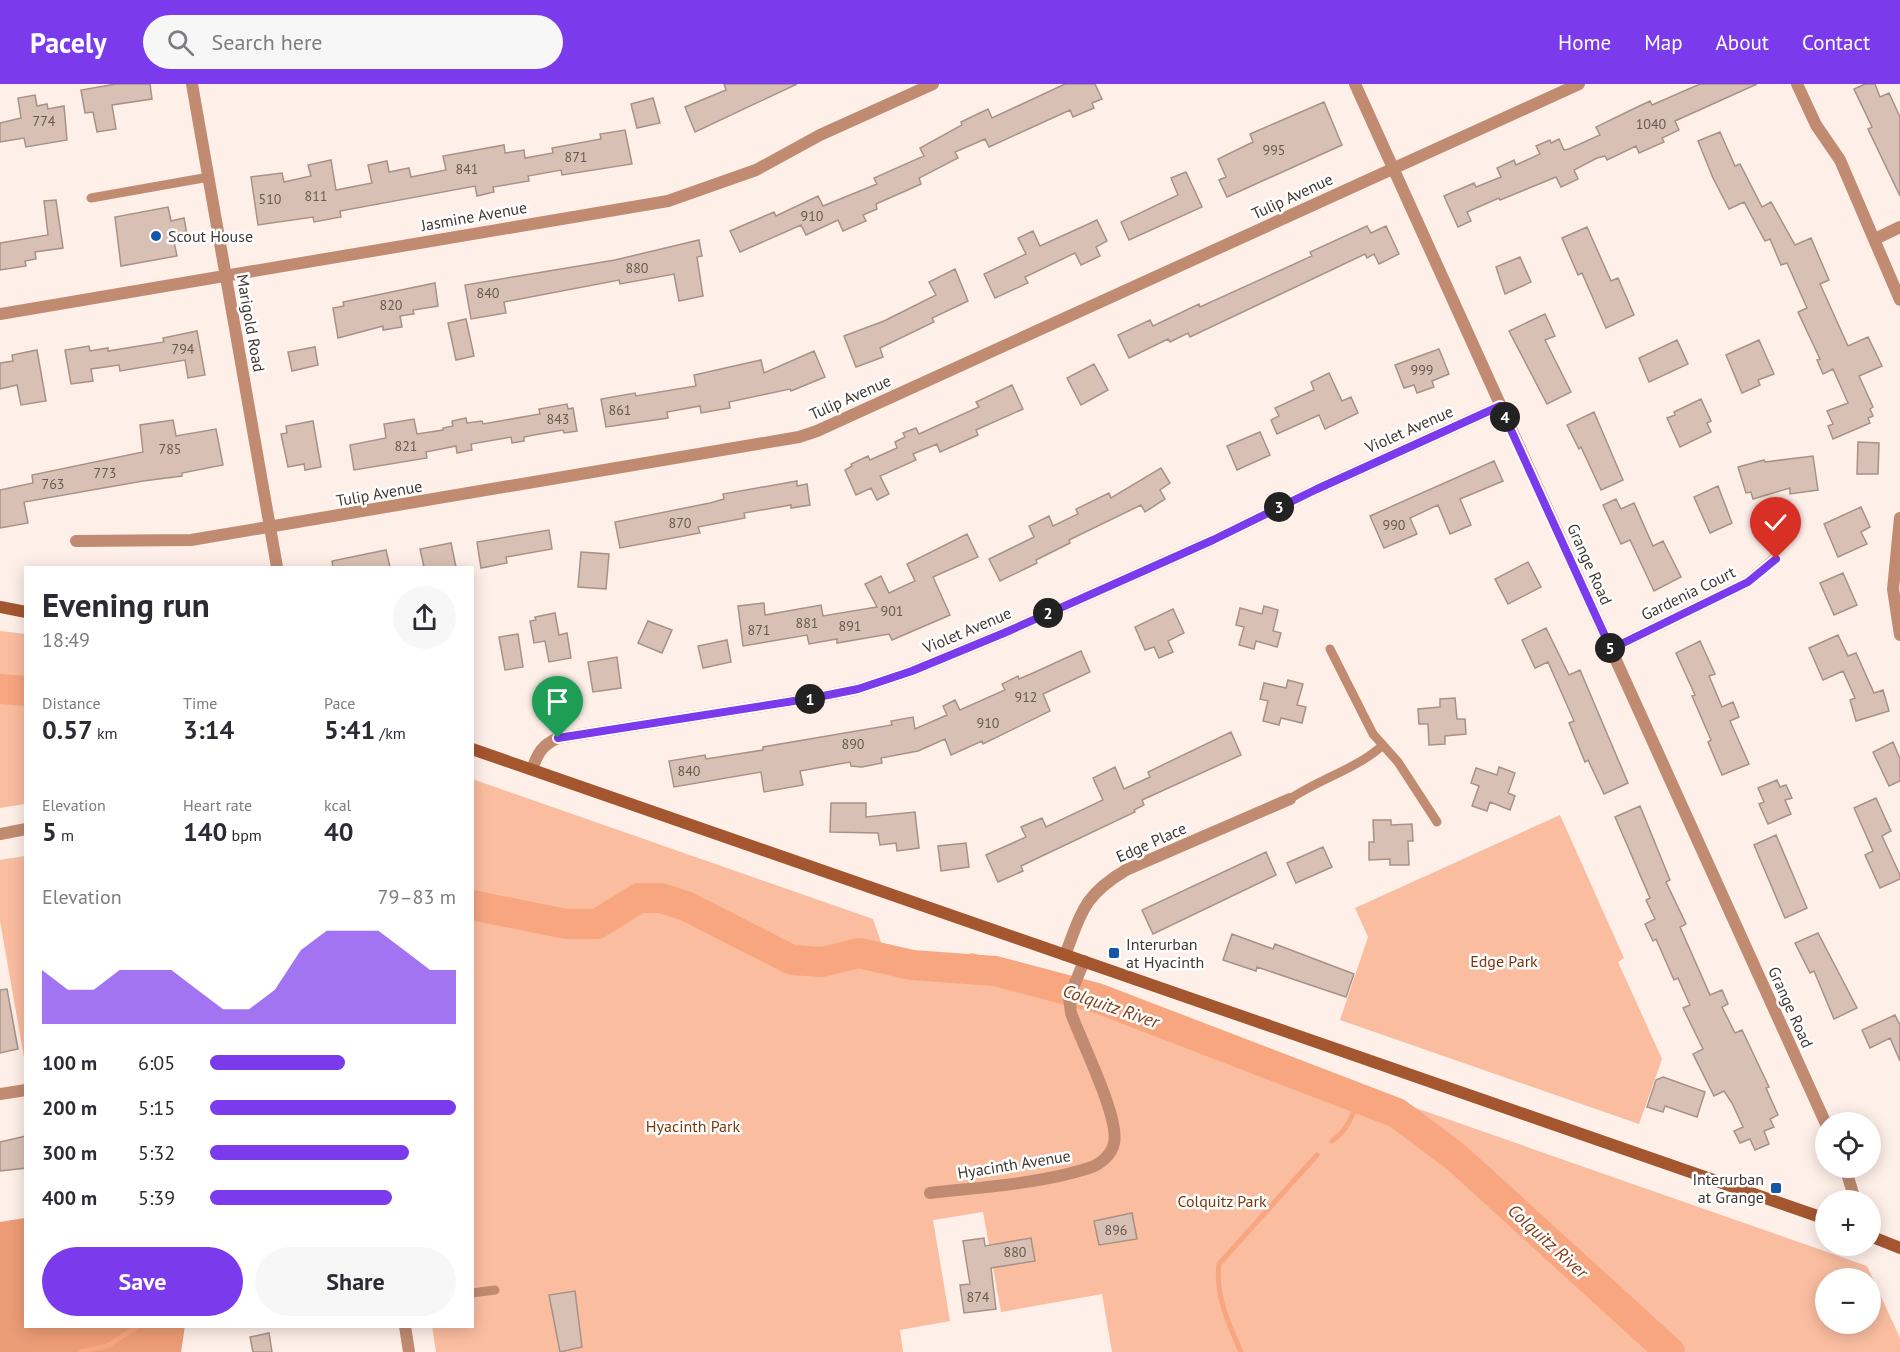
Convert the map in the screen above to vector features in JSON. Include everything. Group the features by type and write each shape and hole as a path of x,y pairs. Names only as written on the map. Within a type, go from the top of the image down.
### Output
{"main road":[{"path":"0,607 24,612"},
{"path":"474,750 1815,1215"},
{"path":"1881,1240 1900,1248"}],"street":[{"name":"Marigold Road","path":"192,84 277,566"},
{"name":"Jasmine Avenue","path":"0,314 668,201 756,170 914,88 933,84"},
{"name":"Grange Road","path":"1355,84 1821,1112"},
{"name":"Tulip Avenue","path":"76,541 191,540 753,446 817,431 1579,84"},
{"path":"1797,84 1816,125 1840,160 1900,300"},
{"path":"1875,239 1900,227"},
{"name":"Violet Avenue","path":"532,769 538,752 545,744 558,738 813,698 858,689 912,671 1004,633 1213,540 1317,489 1500,406"},
{"path":"1900,518 1893,589 1900,635"},
{"name":"Gardenia Court","path":"1611,649 1748,582 1776,559"},
{"name":"Edge Place","path":"1065,955 1085,903 1102,884 1126,870 1290,799"},
{"path":"0,834 24,829"},
{"name":"Hyacinth Avenue","path":"930,1193 1081,1170 1102,1161 1110,1152 1114,1143 1111,1113 1071,1013 1069,998 1084,961"},
{"path":"0,1094 24,1090"},
{"path":"405,1328 409,1352"}],"lane":[{"path":"91,198 209,177"},
{"path":"1330,649 1373,734 1398,762 1437,822"},
{"path":"1290,799 1311,784 1370,757 1383,745"},
{"path":"474,1293 495,1290"}],"green space":[{"path":"0,631 24,634 24,804 0,808"},
{"path":"474,780 873,919 890,968 973,953 1815,1248 1815,1256 1838,1256 1867,1266 1868,1268 1815,1268 1815,1334 1881,1334 1881,1297 1900,1338 1900,1352 1112,1352 1102,1294 1001,1312 983,1212 933,1220 950,1321 900,1330 903,1352 436,1352 432,1328 474,1328"},
{"name":"Edge Park","path":"1560,815 1624,958 1618,962 1662,1059 1639,1124 1340,1020 1368,937 1355,908"},
{"path":"24,856 24,1057 0,921 0,860"}],"shaded area":[{"path":"24,1218 24,1328 185,1328 181,1352 0,1352 0,1222"}],"building":[{"path":"116,84 150,84 152,99 112,105 116,129 97,132 93,112 85,113 81,90"},
{"path":"724,84 797,84 695,132 685,107 726,90"},
{"path":"1065,84 1095,84 1102,99 1092,103 1094,108 1073,117 1070,110 989,147 985,139 955,152 958,158 919,178 921,184 876,204 877,209 863,215 866,221 843,231 838,220 806,235 801,225 740,252 730,231 774,212 776,216 818,196 823,206 877,184 874,178 924,156 920,148 962,125 961,122 988,109 992,118"},
{"path":"1700,84 1757,84 1675,121 1679,130 1662,138 1664,142 1639,153 1636,146 1607,160 1605,156 1597,158 1574,170 1578,179 1561,187 1556,177 1500,200 1499,198 1467,212 1471,221 1458,227 1444,196 1474,183 1476,187 1501,177 1497,168 1514,160 1516,165 1540,154 1536,146 1559,139 1564,150 1569,149 1600,135 1596,127 1650,101 1652,105"},
{"path":"1865,84 1875,84 1880,97 1889,93 1900,117 1900,196 1868,129 1872,127 1854,89"},
{"path":"35,95 37,106 47,104 48,109 64,106 67,140 26,147 24,138 0,142 0,123 21,118 18,98"},
{"path":"653,98 660,123 637,128 631,104"},
{"path":"1324,102 1342,145 1227,197 1219,180 1226,177 1218,159 1253,142 1250,134"},
{"path":"625,130 632,164 562,175 561,170 528,176 529,181 493,187 494,192 477,196 475,186 340,211 341,217 314,222 313,217 258,225 251,177 282,173 284,182 311,176 308,165 331,160 336,190 372,183 368,165 387,161 389,172 409,168 411,177 446,170 443,156 504,145 505,153 524,150 525,158 553,153 552,148 601,139 600,134"},
{"path":"1720,132 1735,166 1740,164 1762,207 1771,202 1795,245 1811,238 1829,280 1820,284 1848,346 1868,337 1882,366 1859,376 1873,407 1870,409 1873,416 1868,418 1870,423 1833,439 1828,426 1833,424 1827,411 1848,403 1833,369 1823,374 1817,360 1820,359 1798,312 1807,308 1787,263 1781,265 1770,239 1765,241 1744,202 1729,209 1713,178 1698,141"},
{"path":"1186,172 1202,207 1129,240 1121,222 1178,195 1171,178"},
{"path":"56,200 63,248 35,252 36,259 25,261 26,266 0,270 0,243 48,235 44,201"},
{"name":"Scout House","path":"168,207 171,221 184,218 188,240 174,242 177,256 121,266 115,217"},
{"path":"1097,220 1107,241 1096,247 1100,256 1081,265 1075,253 1025,277 1028,283 995,298 984,274 1026,254 1018,238 1033,231 1040,246"},
{"path":"1367,226 1371,233 1386,226 1399,254 1379,264 1374,254 1367,258 1365,254 1190,337 1188,333 1170,342 1168,339 1129,358 1118,335 1150,320 1153,326 1199,304 1200,307 1312,256 1310,252"},
{"path":"1587,227 1611,281 1618,278 1634,315 1606,328 1582,273 1578,275 1562,238"},
{"path":"699,240 702,256 697,257 703,296 679,301 674,274 620,284 619,280 504,302 506,313 471,319 465,285 615,260"},
{"path":"1520,257 1531,282 1505,294 1496,267"},
{"path":"955,269 968,301 932,318 934,322 880,348 883,357 856,367 844,336 884,321 936,295 929,282"},
{"path":"435,283 438,306 413,310 414,314 400,316 402,327 383,330 383,326 338,338 333,308 344,306 343,302"},
{"path":"1545,314 1555,336 1545,340 1571,392 1547,404 1509,331"},
{"path":"466,319 474,356 456,360 448,323"},
{"path":"197,331 205,375 188,378 185,360 120,371 119,365 91,369 93,381 71,384 65,350 89,346 90,351 108,348 108,351 164,342 163,338"},
{"path":"1677,340 1688,364 1649,382 1639,358"},
{"path":"1759,340 1774,374 1758,380 1760,385 1742,393 1726,355"},
{"path":"315,347 318,365 292,371 288,352"},
{"path":"1439,349 1449,374 1432,381 1434,387 1417,393 1414,385 1404,388 1395,365"},
{"path":"37,350 46,401 21,405 17,385 0,389 0,363 13,361 12,355"},
{"path":"814,351 825,377 791,391 790,389 729,402 730,408 701,413 700,406 667,412 668,418 606,427 601,399 696,386 694,375 761,360 764,373"},
{"path":"1094,364 1108,390 1081,405 1067,378"},
{"path":"1329,373 1342,401 1351,397 1358,413 1325,429 1319,415 1277,434 1271,420 1279,416 1275,408 1314,390 1311,382"},
{"path":"1012,385 1023,409 976,430 978,435 940,452 937,444 913,454 916,460 880,476 889,494 877,500 871,488 856,495 845,470 852,466 851,464 868,456 870,460 897,448 895,442 905,437 903,433 916,428 919,434 979,407 976,402"},
{"path":"1701,399 1711,421 1707,423 1711,432 1680,447 1667,418 1675,415 1674,412"},
{"path":"567,404 568,409 573,408 577,431 564,433 563,430 534,435 524,437 524,441 512,443 511,437 471,444 472,450 457,453 456,446 426,452 427,458 354,470 350,445 386,438 384,424 414,419 417,434 443,430 443,428 453,426 452,421 466,418 467,423 482,421 483,424 540,414 539,409"},
{"path":"1594,412 1623,480 1601,490 1581,447 1579,449 1567,425"},
{"path":"173,420 176,436 216,429 223,465 182,473 182,476 24,502 28,523 0,528 0,490 33,483 32,475 143,452 140,425"},
{"path":"313,421 321,467 305,470 304,464 288,467 281,434 287,433 286,426"},
{"path":"1260,432 1270,455 1237,470 1227,446"},
{"path":"1858,442 1879,443 1878,474 1857,474"},
{"path":"1813,456 1818,490 1790,494 1790,488 1753,499 1751,492 1746,493 1738,467 1764,460 1765,462"},
{"path":"1494,461 1503,481 1460,499 1471,525 1450,534 1438,505 1410,518 1417,534 1384,548 1370,516"},
{"path":"1161,468 1170,483 1160,490 1165,499 1145,512 1141,505 1069,540 1070,543 1036,560 1037,563 1000,581 989,559 1034,537 1029,526 1049,516 1053,526 1078,514 1076,509 1109,493 1111,498"},
{"path":"797,481 797,486 807,484 810,505 791,508 791,505 744,513 745,518 698,527 700,533 620,548 615,522 710,503 724,499 723,494"},
{"path":"1718,486 1732,523 1710,533 1694,497"},
{"path":"1616,499 1621,509 1634,503 1653,546 1663,541 1681,577 1654,591 1630,540 1621,544 1603,505"},
{"path":"1861,507 1870,527 1861,532 1867,544 1838,557 1824,524"},
{"path":"549,530 552,549 506,557 507,563 481,568 477,542"},
{"path":"967,534 978,557 933,577 950,615 892,640 889,634 837,643 837,639 809,644 807,635 743,646 738,606 764,603 765,615 821,605 823,616 877,607 865,584 881,576 889,593 915,581 907,564"},
{"path":"451,543 456,566 424,566 420,549"},
{"path":"386,550 390,566 333,566 332,561"},
{"path":"581,552 609,554 606,589 578,587"},
{"path":"1528,562 1541,587 1508,604 1495,579"},
{"path":"1843,573 1857,605 1834,615 1820,583"},
{"path":"1264,606 1278,610 1273,631 1281,633 1277,647 1256,641 1254,649 1239,645 1244,627 1236,625 1240,608 1262,614"},
{"path":"1173,609 1184,633 1168,641 1173,652 1159,658 1154,647 1145,650 1135,627"},
{"path":"555,613 559,635 567,633 571,658 549,662 545,641 534,643 530,621 536,620 535,617"},
{"path":"648,621 672,630 662,653 638,643"},
{"path":"1546,628 1569,675 1580,670 1628,783 1604,794 1588,760 1585,762 1569,723 1574,721 1548,662 1535,668 1522,640"},
{"path":"518,634 523,667 505,670 499,637"},
{"path":"1838,635 1848,656 1856,653 1874,693 1883,690 1889,711 1856,721 1850,700 1855,698 1843,671 1823,680 1809,648"},
{"path":"727,640 731,662 703,668 698,646"},
{"path":"1700,641 1715,674 1709,676 1722,707 1733,702 1739,717 1730,721 1749,764 1722,775 1708,742 1711,740 1692,696 1695,695 1676,653"},
{"path":"1081,651 1090,672 1043,694 1050,711 983,744 982,741 951,755 945,739 918,751 881,758 882,763 862,767 851,766 850,762 800,771 803,785 764,792 761,772 674,787 669,761 705,755 706,759 763,750 763,747 892,725 891,721 913,717 915,729 947,715 943,706 955,700 960,710 1005,690 1002,684 1018,676 1019,679"},
{"path":"617,657 621,688 593,692 588,662"},
{"path":"1288,680 1303,684 1297,705 1306,707 1302,723 1281,718 1279,725 1263,721 1268,701 1260,699 1264,683 1286,688"},
{"path":"1455,698 1457,719 1465,719 1466,734 1445,736 1445,744 1429,745 1428,724 1419,724 1418,709 1440,707 1440,699"},
{"path":"1231,732 1241,755 1142,800 1144,805 1134,810 1135,812 1021,866 1023,871 998,882 986,855 1026,837 1021,827 1042,818 1046,827 1103,800 1093,778 1115,767 1124,789 1150,777 1148,772"},
{"path":"1893,742 1900,759 1900,781 1889,786 1873,752"},
{"path":"1499,767 1515,773 1508,793 1515,796 1510,810 1490,802 1487,811 1472,806 1479,786 1471,783 1476,768 1497,775"},
{"path":"1777,780 1780,787 1786,785 1792,798 1785,800 1791,814 1768,824 1759,804 1764,802 1758,788"},
{"path":"1876,798 1891,831 1882,836 1900,875 1900,879 1880,888 1865,855 1873,851 1854,808"},
{"path":"831,803 866,803 866,817 915,812 919,848 897,851 896,843 880,845 878,833 830,832"},
{"path":"1640,806 1670,880 1666,882 1686,924 1680,927 1710,995 1722,990 1728,1004 1722,1007 1735,1033 1742,1030 1769,1087 1766,1088 1778,1115 1770,1119 1774,1127 1764,1131 1769,1144 1755,1150 1750,1139 1740,1143 1734,1131 1743,1127 1732,1103 1724,1091 1714,1096 1693,1054 1703,1049 1683,1008 1690,1005 1678,978 1674,980 1656,939 1653,941 1645,924 1655,919 1646,900 1650,898 1615,817"},
{"path":"1373,820 1391,820 1391,825 1412,824 1413,841 1408,841 1409,865 1390,865 1390,859 1369,860 1369,842 1374,842"},
{"path":"1776,835 1807,908 1785,918 1754,845"},
{"path":"966,843 969,867 941,871 938,846"},
{"path":"1323,847 1332,867 1296,883 1287,863"},
{"path":"1266,852 1276,875 1153,934 1142,910"},
{"path":"1818,933 1857,1008 1834,1019 1814,971 1810,973 1795,943"},
{"path":"1232,934 1273,949 1275,944 1354,974 1346,997 1257,967 1256,971 1223,960"},
{"path":"7,989 18,1049 0,1053 0,990"},
{"path":"1895,1015 1900,1025 1900,1061 1890,1038 1870,1048 1862,1030"},
{"path":"1663,1077 1705,1092 1697,1117 1665,1106 1663,1112 1647,1107 1656,1080"},
{"path":"24,1136 24,1168 0,1171 0,1142"},
{"path":"1132,1213 1137,1239 1099,1245 1094,1221"},
{"path":"984,1238 985,1246 1031,1238 1035,1261 991,1268 996,1309 964,1313 960,1285 970,1284 963,1241"},
{"path":"575,1291 582,1347 560,1352 549,1295"},
{"path":"269,1333 272,1352 253,1352 250,1337"}],"waterway":[{"name":"Colquitz River","path":"0,689 24,691"},
{"name":"Colquitz River","path":"474,905 566,924 597,924 639,898 661,898 686,906 792,960 822,962 859,953 912,965 995,971 1097,998 1397,1113 1457,1158 1670,1352"},
{"path":"1332,1141 1346,1127 1358,1098"},
{"path":"1241,1352 1221,1299 1219,1264 1317,1155"},
{"path":"80,1352 107,1346 135,1328"}],"place":[{"name":"Scout House","path":"156,236"},
{"name":"Interurban at Hyacinth","path":"1114,953"},
{"name":"Interurban at Grange","path":"1776,1188"}],"route":[{"path":"558,738 813,698 858,689 912,671 1004,633 1213,540 1317,489 1500,406 1611,649 1748,582 1776,559"}],"park label":[{"name":"Hyacinth Park","path":"693,1126"},
{"name":"Colquitz Park","path":"1222,1201"}]}
